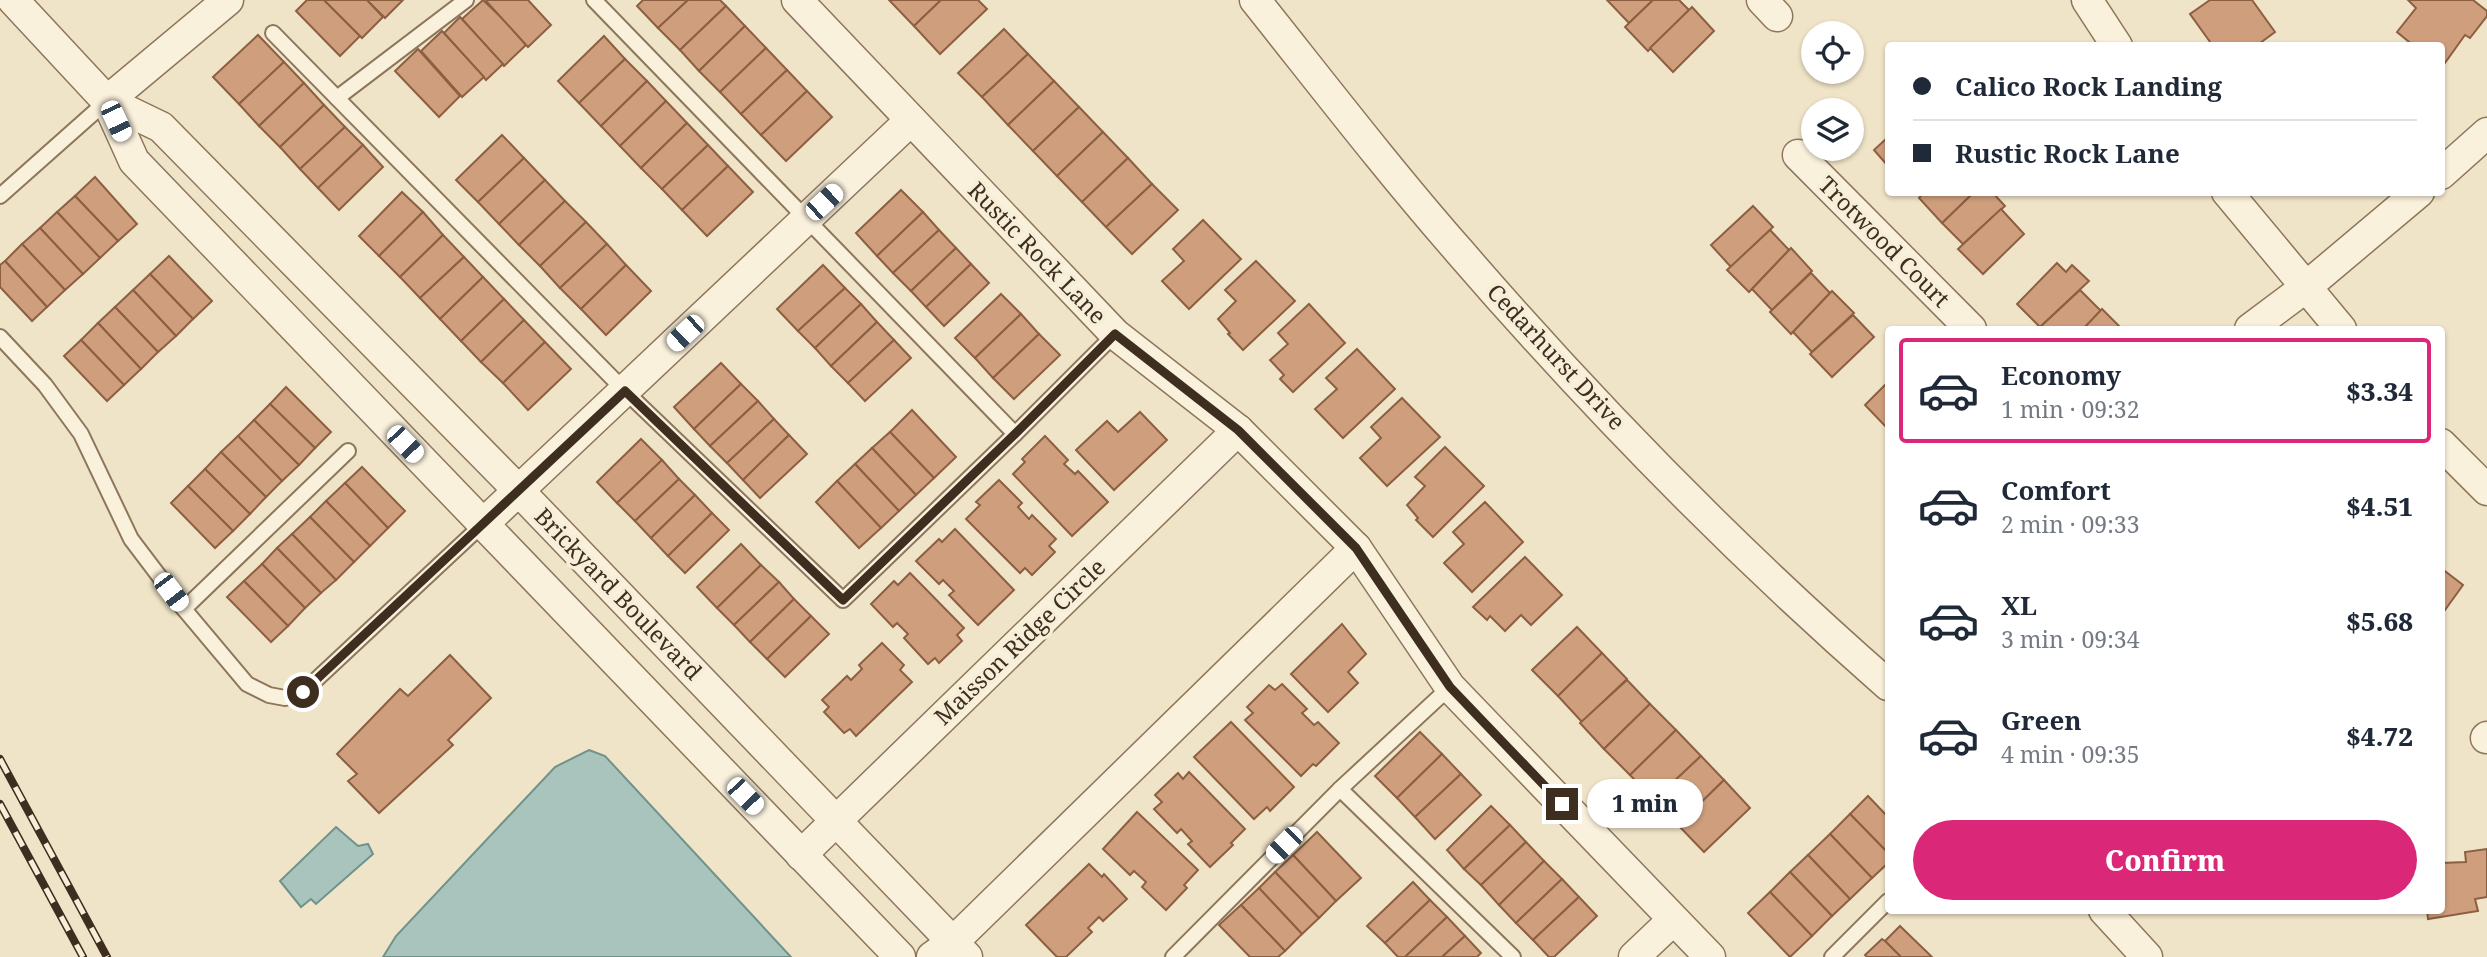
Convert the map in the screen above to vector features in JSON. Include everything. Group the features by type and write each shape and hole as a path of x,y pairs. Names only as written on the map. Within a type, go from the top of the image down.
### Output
{"street":[{"name":"Brickyard Boulevard","path":"13,0 107,101 134,162 900,957"},
{"path":"107,101 229,0"},
{"name":"Rustic Rock Lane","path":"797,0 1115,334 1238,430 1356,548 1450,687 1710,957"},
{"name":"Cedarhurst Drive","path":"1255,0 1458,250 1547,350 1661,470 1795,603 1885,682"},
{"path":"2087,0 2114,42"},
{"name":"Brickyard Boulevard","path":"107,101 161,127 519,491 836,821 951,952"},
{"path":"482,525 911,120"},
{"path":"2445,170 2487,133"},
{"name":"Trotwood Court","path":"1798,155 1968,326"},
{"path":"2230,196 2338,326"},
{"path":"2254,326 2306,287 2414,196"},
{"name":"Maisson Ridge Circle","path":"802,855 1238,430"},
{"path":"2445,448 2487,490"},
{"path":"951,952 1356,548"},
{"path":"2108,914 2147,957"},
{"path":"1634,957 1673,920"}],"lane":[{"path":"337,98 466,0"},
{"path":"594,0 1015,434"},
{"path":"273,33 625,391 843,600 1115,334"},
{"path":"0,196 107,101"},
{"path":"0,337 44,385 81,434 131,540 247,684 269,695 285,698 303,692 482,525"},
{"path":"184,609 348,451"},
{"path":"1173,957 1340,789 1450,687"},
{"path":"1340,789 1513,957"},
{"path":"1832,957 1885,904"}],"water":[{"path":"589,750 605,756 791,957 383,957 396,936 555,767"},
{"path":"336,827 358,846 368,844 373,854 316,904 311,899 301,907 280,881"}],"building":[{"path":"307,0 324,0 360,36 340,56 296,11"},
{"path":"324,0 367,0 383,17 362,38"},
{"path":"367,0 403,0 385,18"},
{"path":"483,0 526,45 504,66 462,19"},
{"path":"528,0 551,25 528,47 486,1"},
{"path":"643,0 688,0 658,28 637,6"},
{"path":"688,0 720,0 726,6 680,50 658,28"},
{"path":"889,0 941,0 914,26"},
{"path":"941,0 978,0 987,9 940,54 914,26"},
{"path":"1607,0 1653,0 1629,23"},
{"path":"1653,0 1679,0 1689,10 1648,51 1625,27"},
{"path":"2210,0 2252,0 2275,32 2261,42 2210,42 2190,14"},
{"path":"2408,0 2473,0 2487,11 2487,16 2470,38 2465,35 2445,63 2445,42 2409,42 2397,32 2416,8"},
{"path":"726,6 745,26 699,71 680,50"},
{"path":"1692,7 1714,31 1673,72 1650,48"},
{"path":"460,17 503,64 486,80 444,33"},
{"path":"745,26 766,48 720,92 699,71"},
{"path":"1004,29 1028,54 982,97 958,73"},
{"path":"442,31 484,77 462,97 421,51"},
{"path":"258,35 284,62 239,104 213,77"},
{"path":"604,36 625,59 579,103 558,81"},
{"path":"766,48 787,70 741,114 720,92"},
{"path":"418,49 460,96 439,117 395,71"},
{"path":"1028,54 1054,81 1008,125 982,97"},
{"path":"625,59 647,81 601,126 579,103"},
{"path":"284,62 304,83 259,126 239,104"},
{"path":"787,70 807,91 761,135 741,114"},
{"path":"647,81 666,101 620,146 601,126"},
{"path":"1054,81 1079,107 1033,151 1008,125"},
{"path":"304,83 324,105 280,147 259,126"},
{"path":"807,91 832,117 786,161 761,135"},
{"path":"666,101 687,123 641,168 620,146"},
{"path":"324,105 345,127 300,169 280,147"},
{"path":"1079,107 1103,132 1057,176 1033,151"},
{"path":"687,123 708,145 662,189 641,168"},
{"path":"345,127 363,145 318,188 300,169"},
{"path":"1103,132 1128,158 1082,202 1057,176"},
{"path":"502,135 524,158 478,202 456,180"},
{"path":"1885,140 1885,163 1874,150"},
{"path":"363,145 383,167 339,210 318,188"},
{"path":"708,145 728,166 682,210 662,189"},
{"path":"524,158 545,180 499,224 478,202"},
{"path":"1128,158 1152,184 1106,227 1082,202"},
{"path":"728,166 753,192 707,236 682,210"},
{"path":"95,177 137,224 118,241 75,196"},
{"path":"545,180 565,201 519,245 499,224"},
{"path":"1152,184 1178,210 1132,254 1106,227"},
{"path":"901,190 923,212 877,256 856,233"},
{"path":"402,192 423,212 379,256 359,236"},
{"path":"75,196 118,241 100,258 57,212"},
{"path":"1921,196 1970,196 1942,223 1919,198"},
{"path":"1970,196 1996,196 2005,206 1963,244 1942,223"},
{"path":"565,201 586,222 540,266 519,245"},
{"path":"1753,206 1773,227 1731,267 1711,245"},
{"path":"2001,209 2024,234 1983,274 1958,249"},
{"path":"57,212 100,258 83,274 40,228"},
{"path":"423,212 443,235 400,277 379,256"},
{"path":"923,212 939,230 893,273 877,256"},
{"path":"1203,220 1241,259 1189,309 1162,281 1184,261 1173,249"},
{"path":"586,222 607,244 560,288 540,266"},
{"path":"40,228 83,274 65,290 22,244"},
{"path":"939,230 956,248 911,291 893,273"},
{"path":"1770,230 1789,250 1749,292 1727,270"},
{"path":"443,235 464,257 420,298 400,277"},
{"path":"22,244 65,290 47,307 5,261"},
{"path":"607,244 626,265 581,309 560,288"},
{"path":"956,248 971,264 926,307 911,291"},
{"path":"1791,248 1812,271 1772,310 1752,289"},
{"path":"169,256 212,301 193,319 150,274"},
{"path":"464,257 483,277 440,319 420,298"},
{"path":"5,261 47,307 32,321 0,287 0,265"},
{"path":"1256,261 1295,301 1243,350 1218,319 1236,301 1225,290"},
{"path":"2057,263 2066,272 2072,265 2089,281 2041,326 2017,304"},
{"path":"971,264 989,283 944,326 926,307"},
{"path":"626,265 651,291 606,335 581,309"},
{"path":"823,265 845,288 798,331 777,309"},
{"path":"1811,273 1830,293 1791,334 1770,312"},
{"path":"150,274 193,319 176,336 133,290"},
{"path":"483,277 504,299 461,341 440,319"},
{"path":"845,288 861,304 815,348 798,331"},
{"path":"133,290 176,336 158,352 115,307"},
{"path":"2080,290 2101,311 2086,326 2041,326"},
{"path":"1832,291 1854,313 1812,352 1793,332"},
{"path":"1001,294 1021,314 975,358 955,338"},
{"path":"504,299 524,320 481,362 461,341"},
{"path":"861,304 877,322 831,366 815,348"},
{"path":"1309,304 1345,343 1293,392 1280,379 1284,375 1270,360 1288,344 1278,333"},
{"path":"115,307 158,352 141,369 98,323"},
{"path":"2102,309 2119,326 2086,326"},
{"path":"1021,314 1039,334 993,378 975,358"},
{"path":"1853,315 1874,337 1832,377 1810,354"},
{"path":"524,320 545,342 503,383 481,362"},
{"path":"877,322 894,340 848,383 831,366"},
{"path":"98,323 141,369 124,385 81,340"},
{"path":"1039,334 1060,355 1014,399 993,378"},
{"path":"81,340 124,385 107,401 64,356"},
{"path":"894,340 911,358 865,401 848,383"},
{"path":"545,342 571,369 528,410 503,383"},
{"path":"1357,349 1395,389 1343,438 1315,409 1337,389 1326,378"},
{"path":"721,363 741,384 694,429 674,407"},
{"path":"741,384 758,401 710,446 694,429"},
{"path":"1885,385 1885,426 1865,405"},
{"path":"286,387 331,432 315,448 270,404"},
{"path":"1402,398 1440,437 1387,486 1360,458 1381,438 1371,427"},
{"path":"758,401 774,419 727,463 710,446"},
{"path":"270,404 315,448 299,465 254,420"},
{"path":"912,410 956,457 934,478 890,432"},
{"path":"1140,412 1167,440 1114,490 1076,450 1107,421 1118,432"},
{"path":"774,419 789,435 743,480 727,463"},
{"path":"254,420 299,465 282,481 238,436"},
{"path":"890,432 934,478 916,495 872,448"},
{"path":"789,435 807,454 760,498 743,480"},
{"path":"238,436 282,481 266,497 221,452"},
{"path":"1045,436 1068,460 1064,464 1075,474 1078,471 1108,502 1072,536 1013,474 1025,462 1022,459"},
{"path":"641,439 662,460 617,503 597,482"},
{"path":"1445,447 1484,486 1433,537 1416,520 1418,518 1407,505 1425,486 1415,477"},
{"path":"872,448 916,495 899,511 855,464"},
{"path":"221,452 266,497 250,514 205,469"},
{"path":"662,460 679,479 635,521 617,503"},
{"path":"855,464 899,511 881,528 837,481"},
{"path":"362,467 405,511 388,528 345,483"},
{"path":"205,469 250,514 233,531 188,486"},
{"path":"679,479 695,495 651,538 635,521"},
{"path":"999,480 1022,503 1018,507 1029,519 1032,515 1056,539 1049,546 1055,552 1032,575 1025,568 1020,573 966,519 980,505 976,502"},
{"path":"837,481 881,528 859,548 816,502"},
{"path":"345,483 388,528 370,546 326,501"},
{"path":"188,486 233,531 215,548 171,503"},
{"path":"695,495 712,513 668,556 651,538"},
{"path":"326,501 370,546 354,562 310,517"},
{"path":"1485,502 1523,542 1472,592 1444,563 1464,544 1453,532"},
{"path":"712,513 729,530 685,573 668,556"},
{"path":"310,517 354,562 336,580 292,534"},
{"path":"955,529 1014,590 978,625 949,595 954,591 943,580 939,584 916,561 939,539 942,542"},
{"path":"292,534 336,580 321,593 277,548"},
{"path":"741,544 761,565 717,608 697,587"},
{"path":"277,548 321,593 305,608 262,564"},
{"path":"1525,557 1562,595 1531,625 1521,615 1505,631 1490,616 1487,620 1473,607"},
{"path":"262,564 305,608 288,626 244,581"},
{"path":"761,565 779,582 734,625 717,608"},
{"path":"2445,571 2463,585 2445,610"},
{"path":"910,573 964,628 957,635 962,641 939,663 935,658 928,664 904,638 908,634 897,623 893,627 871,604 894,581 898,585"},
{"path":"244,581 288,626 271,642 227,597"},
{"path":"779,582 794,599 750,642 734,625"},
{"path":"794,599 811,616 767,659 750,642"},
{"path":"811,616 829,634 785,677 767,659"},
{"path":"1342,624 1366,654 1348,672 1358,683 1328,712 1291,674"},
{"path":"1577,627 1602,653 1558,696 1532,670"},
{"path":"882,643 904,665 900,670 912,682 856,736 850,729 844,733 824,712 829,707 822,700 847,676 851,680 862,669 859,665"},
{"path":"1602,653 1627,679 1582,722 1558,696"},
{"path":"450,655 491,698 448,740 453,745 379,813 348,781 357,774 337,754 400,689 408,696"},
{"path":"1627,680 1650,704 1604,749 1580,723"},
{"path":"1282,684 1307,709 1302,713 1314,725 1318,722 1339,743 1316,766 1313,764 1301,776 1245,720 1253,713 1247,707 1269,685 1275,690"},
{"path":"1650,704 1676,730 1630,775 1604,749"},
{"path":"1231,722 1294,787 1270,811 1267,807 1254,819 1194,757"},
{"path":"1676,730 1701,756 1654,800 1630,775"},
{"path":"1420,732 1442,754 1397,798 1375,776"},
{"path":"1442,754 1461,774 1415,817 1397,798"},
{"path":"1701,756 1724,780 1678,825 1654,800"},
{"path":"1189,772 1245,829 1210,867 1188,844 1192,841 1181,829 1177,833 1154,809 1162,802 1155,795 1178,773 1183,779"},
{"path":"1461,774 1481,795 1435,839 1415,817"},
{"path":"1724,780 1750,808 1704,852 1678,825"},
{"path":"1868,796 1885,814 1885,850 1850,814"},
{"path":"1491,806 1510,825 1464,869 1447,850"},
{"path":"1137,812 1198,870 1184,885 1187,888 1166,910 1142,887 1146,882 1134,871 1130,875 1103,849"},
{"path":"1850,814 1885,850 1885,866 1872,878 1830,834"},
{"path":"1510,825 1526,842 1481,885 1464,869"},
{"path":"1317,832 1361,878 1336,901 1293,855"},
{"path":"1830,834 1872,878 1850,899 1808,855"},
{"path":"1526,842 1544,861 1499,905 1481,885"},
{"path":"2487,849 2487,897 2475,899 2478,911 2428,919 2427,914 2445,914 2445,863 2466,862 2465,852"},
{"path":"1293,855 1336,901 1319,918 1275,872"},
{"path":"1808,855 1850,899 1832,916 1790,872"},
{"path":"1544,861 1562,879 1516,923 1499,905"},
{"path":"1089,864 1102,877 1104,874 1127,899 1103,921 1099,917 1088,928 1092,932 1066,957 1057,957 1026,925"},
{"path":"1275,872 1319,918 1302,934 1259,888"},
{"path":"1790,872 1832,916 1812,936 1770,892"},
{"path":"1562,879 1579,897 1533,940 1516,923"},
{"path":"1413,882 1430,900 1385,943 1367,926"},
{"path":"1259,888 1302,934 1285,951 1241,905"},
{"path":"1770,892 1812,936 1790,957 1748,913"},
{"path":"1579,897 1597,916 1554,957 1549,957 1533,940"},
{"path":"1430,900 1447,917 1405,957 1398,957 1385,943"},
{"path":"1241,905 1285,951 1278,957 1250,957 1219,925"},
{"path":"1447,917 1465,936 1442,957 1405,957"},
{"path":"1900,926 1932,957 1901,957 1885,941"},
{"path":"1465,936 1481,953 1477,957 1442,957"},
{"path":"1882,939 1901,957 1867,957 1865,955"}],"railway":[{"path":"0,759 107,957"},
{"path":"0,804 83,957"}],"route":[{"path":"303,692 625,391 843,600 1115,334 1238,430 1356,548 1450,687 1562,804"}]}
